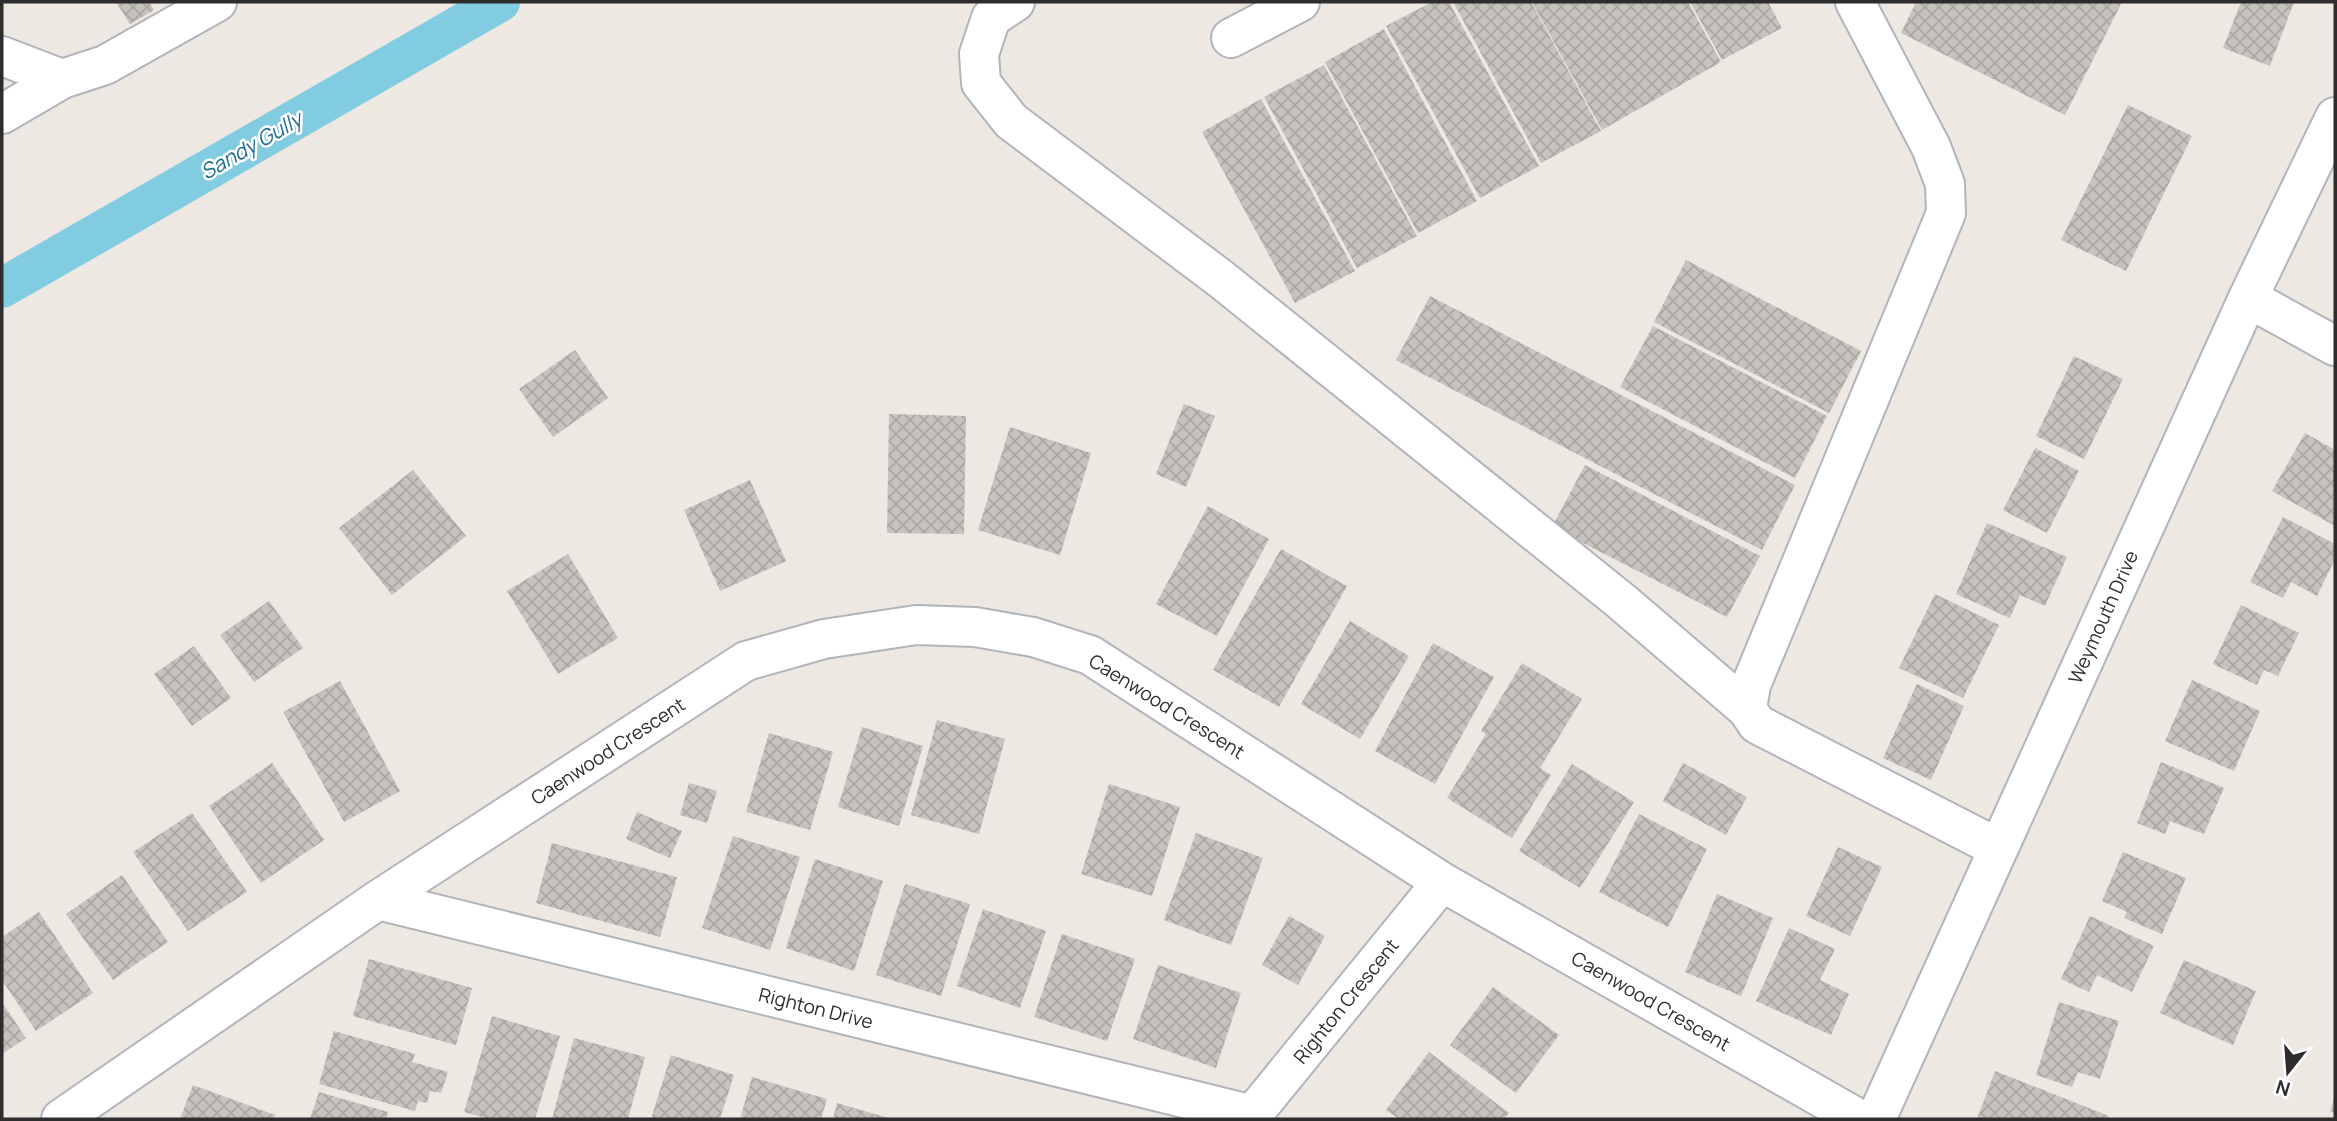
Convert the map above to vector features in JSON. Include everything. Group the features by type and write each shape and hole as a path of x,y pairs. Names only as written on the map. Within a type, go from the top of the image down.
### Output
{"street":[{"path":"2,114 62,79 104,65 217,2"},
{"path":"1015,2 991,18 979,54 981,83 1011,121 1221,279 1621,601 1747,709 1757,724 1998,848"},
{"path":"1231,38 1300,2"},
{"path":"1747,709 1751,685 1946,213 1945,184 1931,147 1855,2"},
{"path":"2,56 62,79"},
{"name":"Weymouth Drive","path":"1876,1119 2248,298 2335,117"},
{"path":"2248,298 2335,345"},
{"name":"Caenwood Crescent","path":"61,1119 379,900 746,661 824,639 916,625 975,627 1033,636 1090,655 1442,882 1858,1119"},
{"name":"Righton Crescent","path":"1251,1117 1442,882"},
{"name":"Righton Drive","path":"379,900 1251,1117"}],"building":[{"path":"116,2 149,2 154,10 130,24"},
{"path":"1432,2 1449,2 1539,166 1480,198 1386,26"},
{"path":"1453,2 1531,2 1601,131 1541,163"},
{"path":"1532,2 1688,2 1721,62 1602,130"},
{"path":"1690,2 1768,2 1782,28 1722,60"},
{"path":"1916,2 2122,2 2065,115 1901,33"},
{"path":"2241,2 2294,2 2270,66 2223,48"},
{"path":"1384,29 1477,201 1418,233 1325,62"},
{"path":"1324,65 1417,236 1357,268 1264,97"},
{"path":"1261,99 1355,271 1295,303 1202,132"},
{"path":"2128,105 2192,136 2126,271 2061,240"},
{"path":"1686,260 1861,351 1829,413 1654,322"},
{"path":"1430,296 1795,485 1762,550 1396,360"},
{"path":"1653,326 1827,416 1795,478 1620,387"},
{"path":"575,350 608,398 553,437 519,389"},
{"path":"2074,356 2123,379 2084,459 2036,436"},
{"path":"1184,404 1215,416 1186,487 1156,474"},
{"path":"889,414 966,416 964,534 887,533"},
{"path":"1010,427 1091,453 1060,555 978,530"},
{"path":"2305,433 2335,450 2335,526 2272,491"},
{"path":"2035,448 2079,471 2047,533 2003,510"},
{"path":"1585,465 1760,556 1727,617 1552,527"},
{"path":"413,470 466,536 392,595 339,528"},
{"path":"750,480 786,561 720,591 684,510"},
{"path":"1208,506 1269,539 1217,636 1156,604"},
{"path":"2283,517 2335,544 2335,559 2317,596 2291,582 2283,598 2250,582"},
{"path":"1987,523 2067,557 2045,606 2020,595 2010,618 1956,594"},
{"path":"1281,549 1347,586 1279,707 1213,670"},
{"path":"568,554 618,638 558,674 507,591"},
{"path":"1935,594 1999,625 1963,698 1899,668"},
{"path":"269,601 303,648 254,682 220,635"},
{"path":"2241,605 2299,633 2278,676 2264,670 2257,685 2213,664"},
{"path":"1350,621 1409,656 1360,739 1301,704"},
{"path":"1433,643 1494,677 1435,784 1375,751"},
{"path":"194,646 231,698 192,726 154,674"},
{"path":"1522,663 1582,699 1540,768 1551,775 1512,838 1447,798 1486,734 1481,731"},
{"path":"2192,680 2260,711 2234,771 2165,741"},
{"path":"340,681 400,791 344,822 283,712"},
{"path":"1917,684 1964,706 1931,780 1883,758"},
{"path":"937,720 1005,739 979,834 911,815"},
{"path":"862,727 923,746 899,826 838,807"},
{"path":"769,733 833,752 810,830 746,812"},
{"path":"2161,762 2224,788 2204,834 2170,821 2165,834 2137,823"},
{"path":"272,763 324,840 261,883 209,806"},
{"path":"1683,763 1747,797 1726,835 1663,801"},
{"path":"1572,764 1634,802 1580,888 1519,851"},
{"path":"689,783 717,791 707,823 680,815"},
{"path":"1109,784 1180,807 1152,896 1081,874"},
{"path":"637,812 682,831 670,858 626,839"},
{"path":"192,813 247,892 188,931 133,852"},
{"path":"1639,814 1707,849 1668,927 1599,892"},
{"path":"1196,833 1263,858 1231,945 1164,920"},
{"path":"733,836 800,857 770,950 702,928"},
{"path":"552,843 677,877 660,937 536,903"},
{"path":"1838,847 1882,867 1850,936 1806,916"},
{"path":"2123,852 2186,878 2162,934 2124,918 2127,912 2102,901"},
{"path":"815,859 883,881 854,971 786,948"},
{"path":"122,875 168,942 113,980 66,914"},
{"path":"905,884 970,904 941,996 876,975"},
{"path":"1717,894 1773,918 1741,996 1685,972"},
{"path":"983,909 1046,931 1020,1008 957,986"},
{"path":"39,912 93,993 36,1031 2,980 2,937"},
{"path":"1289,916 1325,936 1298,985 1262,965"},
{"path":"2090,916 2154,946 2132,992 2097,975 2089,992 2061,979"},
{"path":"1789,928 1835,949 1820,980 1849,994 1831,1035 1756,1001"},
{"path":"1062,934 1135,959 1107,1041 1034,1017"},
{"path":"369,959 472,988 456,1045 353,1016"},
{"path":"2184,960 2256,991 2233,1045 2160,1013"},
{"path":"1158,965 1241,993 1216,1068 1133,1039"},
{"path":"1493,987 1559,1035 1516,1093 1450,1045"},
{"path":"2,1002 26,1038 2,1054"},
{"path":"2059,1002 2119,1021 2100,1079 2078,1072 2072,1087 2036,1075"},
{"path":"492,1016 560,1036 535,1119 489,1119 464,1112"},
{"path":"334,1031 415,1054 412,1062 448,1072 441,1093 430,1091 427,1103 418,1101 415,1111 319,1084"},
{"path":"574,1038 645,1057 628,1119 552,1119"},
{"path":"1429,1052 1509,1113 1504,1119 1399,1119 1386,1110"},
{"path":"671,1055 734,1075 720,1119 651,1119"},
{"path":"1995,1071 2109,1116 2108,1119 1977,1119"},
{"path":"752,1077 827,1099 821,1119 740,1119"},
{"path":"193,1085 275,1115 273,1119 180,1119"},
{"path":"319,1092 388,1112 386,1119 310,1119"},
{"path":"2335,1096 2335,1113 2330,1111"},
{"path":"837,1103 892,1119 833,1119"}],"waterway":[{"name":"Sandy Gully","path":"2,288 500,2"}]}
